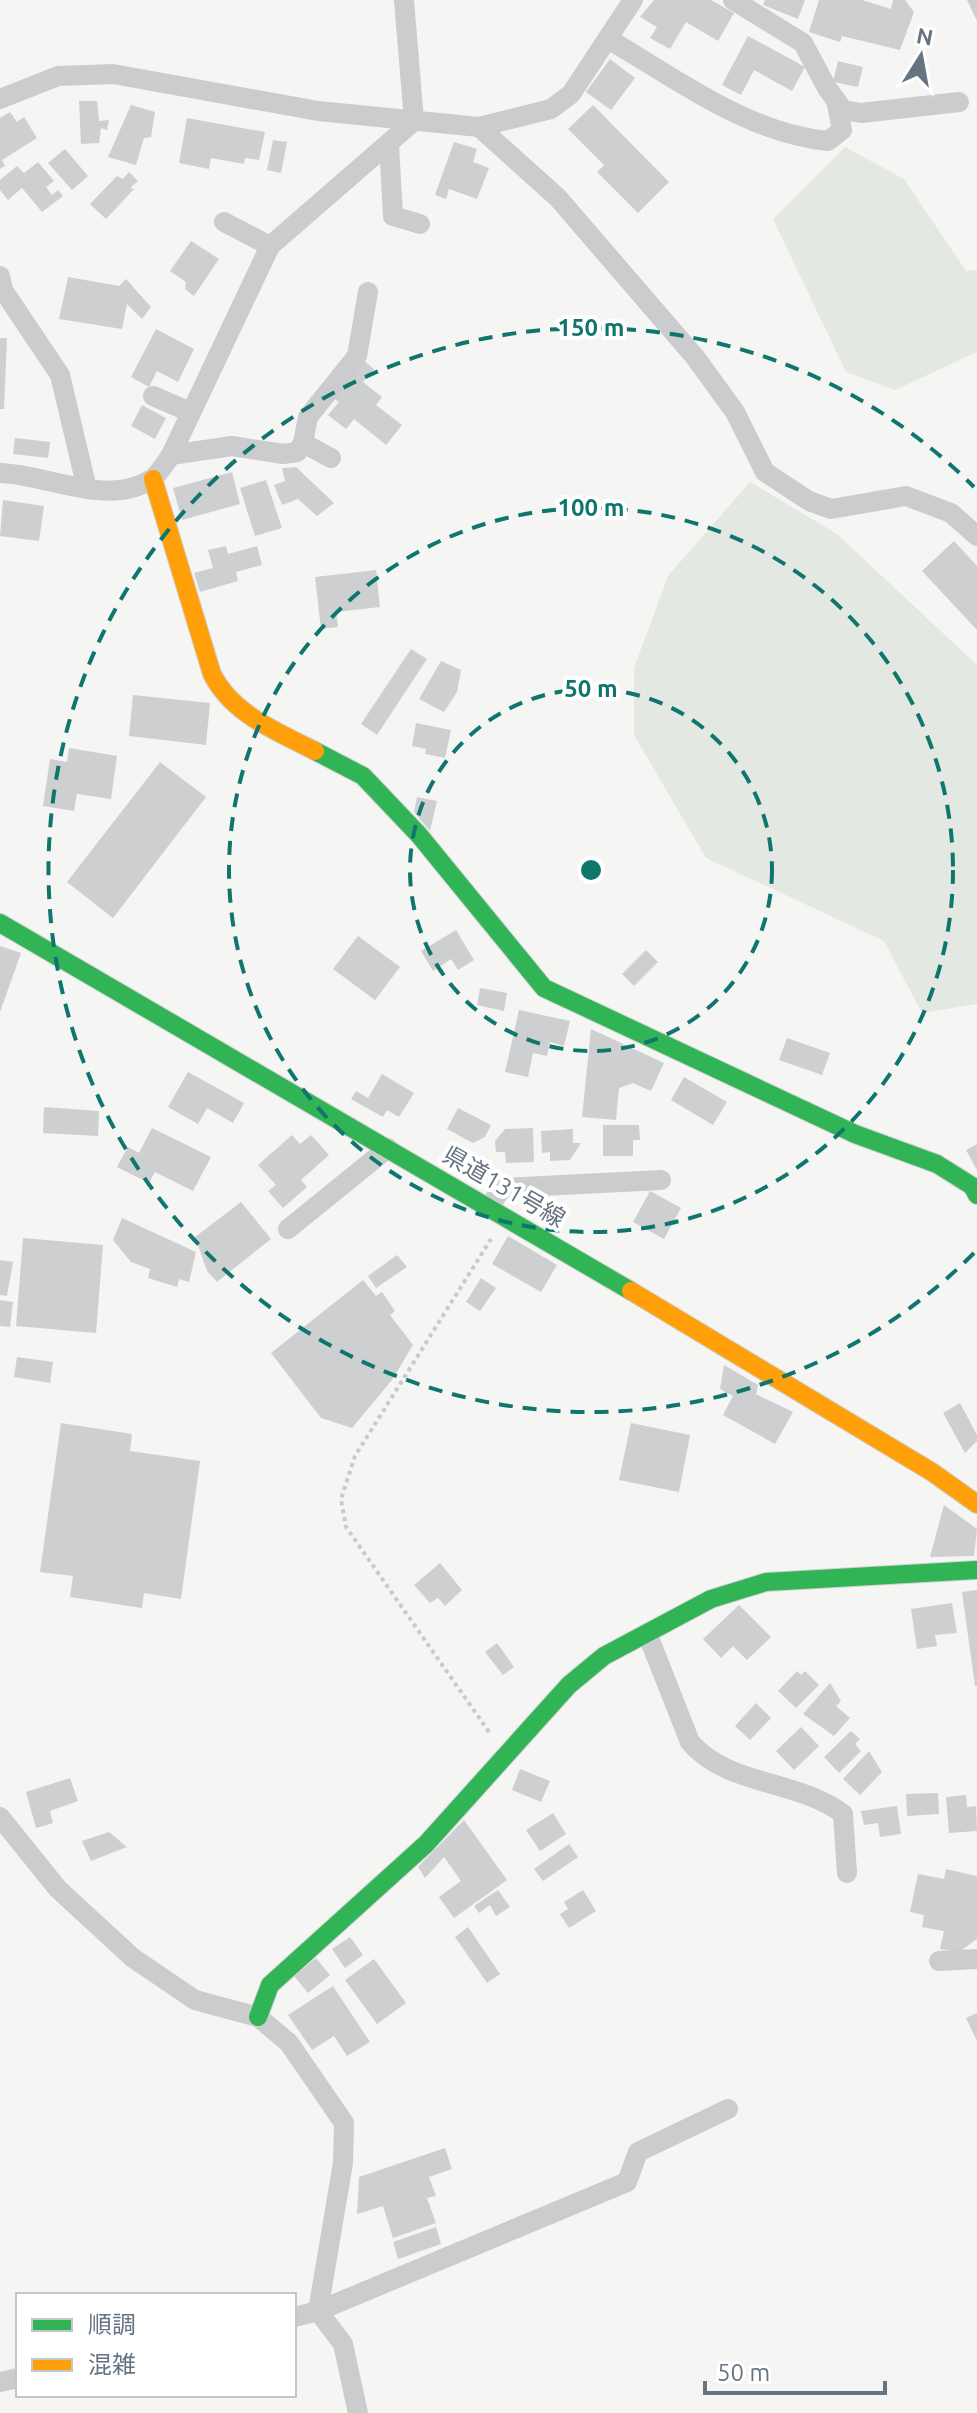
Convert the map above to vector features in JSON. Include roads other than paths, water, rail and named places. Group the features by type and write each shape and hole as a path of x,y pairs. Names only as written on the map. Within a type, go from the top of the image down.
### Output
{"street":[{"path":"404,0 414,121"},
{"path":"0,99 58,76 113,74 318,111 479,127 551,109 571,94 633,0"},
{"path":"733,0 803,43 843,110 861,113 959,102"},
{"path":"608,39 740,115 793,137 828,141 842,130 836,100"},
{"path":"0,473 19,473 87,489 121,489 153,479 171,455 270,246 414,121"},
{"path":"479,127 558,198 695,357 735,412 765,472 809,501 831,509 906,496 951,513 977,536"},
{"path":"389,144 393,216 420,224"},
{"path":"224,222 270,246"},
{"path":"1,286 60,375 87,489"},
{"path":"171,455 232,446 283,454 297,452 303,443 308,417 357,356 368,292"},
{"path":"153,396 190,412"},
{"path":"303,443 331,458"},
{"path":"153,479 212,674 221,692 268,727 363,776 419,835 544,988 855,1134 937,1164 972,1186 977,1195"},
{"name":"県道131号線","path":"0,923 498,1211 798,1389 932,1472 977,1504"},
{"path":"288,1229 388,1148"},
{"path":"498,1211 502,1188 661,1180"},
{"path":"258,2017 270,1985 426,1844 505,1753 581,1675 604,1656 711,1599 766,1582 977,1570"},
{"path":"647,1633 696,1749 720,1765 827,1802 843,1814 847,1873"},
{"path":"0,1817 58,1889 133,1958 195,2000 258,2017 289,2043 344,2123 343,2163 318,2311 343,2344 358,2413"},
{"path":"939,1961 977,1959"},
{"path":"296,2316 318,2311 627,2182 638,2152 728,2109"}]}
